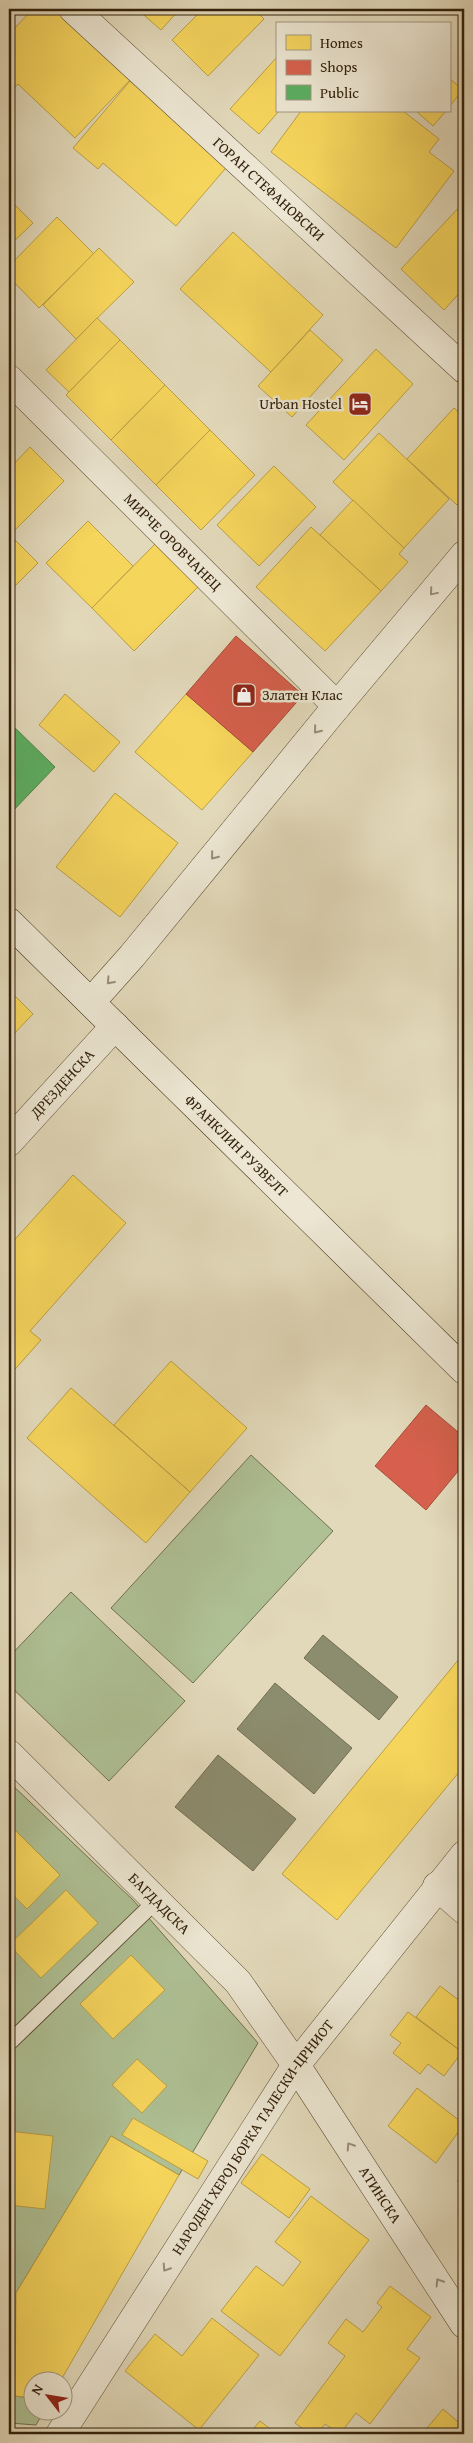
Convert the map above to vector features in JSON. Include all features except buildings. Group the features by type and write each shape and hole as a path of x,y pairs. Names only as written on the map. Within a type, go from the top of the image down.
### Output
{"street":[{"name":"ГОРАН СТЕФАНОВСКИ","path":"73,9 464,369"},
{"name":"МИРЧЕ ОРОВЧАНЕЦ","path":"9,379 337,706"},
{"path":"91,1002 132,956 337,706 464,555"},
{"name":"ФРАНКЛИН РУЗВЕЛТ","path":"9,922 464,1370"},
{"name":"ДРЕЗДЕНСКА","path":"9,1142 115,1026"},
{"name":"БАГДАДСКА","path":"9,1754 238,1982 296,2065"},
{"name":"НАРОДЕН ХЕРОЈ БОРКА ТАЛЕСКИ-ЦРНИОТ","path":"60,2434 296,2065 437,1886 464,1855"},
{"path":"437,1886 464,1910"},
{"name":"АТИНСКА","path":"296,2065 464,2324"}],"lane":[{"path":"9,2043 157,1900"}],"green space":[{"path":"251,1455 333,1531 193,1683 111,1608"},
{"path":"71,1592 185,1701 109,1781 9,1685 9,1657"},
{"path":"9,1782 133,1900 258,2043 179,2175 111,2136 16,2293 15,2396 22,2397 22,2420 39,2420 36,2425 9,2423"}],"place":[{"name":"Urban Hostel","path":"360,404"},
{"name":"Златен Клас","path":"244,695"}]}
